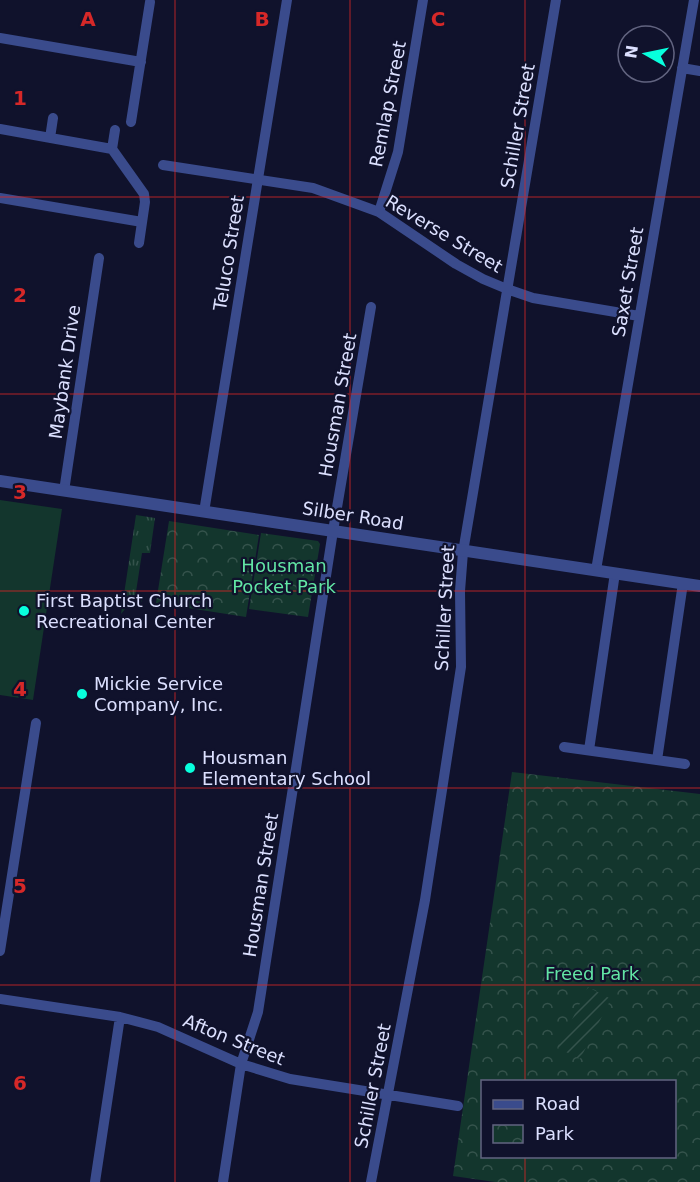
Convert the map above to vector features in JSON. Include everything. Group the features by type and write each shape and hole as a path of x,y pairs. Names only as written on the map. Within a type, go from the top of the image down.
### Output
{"street":[{"name":"Teluco Street","path":"204,512 287,0"},
{"name":"Remlap Street","path":"379,212 398,152 423,0"},
{"name":"Schiller Street","path":"370,1182 425,900 461,667 460,591 463,552 556,0"},
{"name":"Saxet Street","path":"596,570 694,0"},
{"path":"131,122 150,2"},
{"path":"0,38 141,62"},
{"path":"682,68 700,71"},
{"path":"50,138 53,118"},
{"path":"0,129 112,149"},
{"path":"115,130 112,149 144,194 145,202 139,243"},
{"name":"Reverse Street","path":"164,165 313,188 379,212 456,264 507,289 533,298 639,316"},
{"path":"0,198 142,222"},
{"name":"Maybank Drive","path":"64,491 99,258"},
{"name":"Housman Street","path":"222,1182 241,1064 258,1012 333,531 371,307"},
{"name":"Silber Road","path":"0,481 700,586"},
{"path":"589,750 615,573"},
{"path":"657,760 683,583"},
{"path":"0,951 36,723"},
{"path":"564,747 685,764"},
{"name":"Afton Street","path":"0,999 120,1017 158,1027 241,1064 290,1079 458,1106"},
{"path":"95,1182 120,1017"}],"green space":[{"name":"First Baptist Church Recreational Center","path":"0,500 62,509 33,700 0,695"},
{"path":"136,515 155,518 150,553 142,553 135,598 143,599 139,606 126,608 121,614"},
{"path":"169,521 259,535 246,617 156,603"},
{"name":"Housman Pocket Park","path":"261,533 318,541 320,544 308,617 249,609"},
{"name":"Freed Park","path":"512,772 700,794 700,1182 495,1182 453,1176"},
{"path":"588,987 611,999 580,1059 558,1048"}],"place":[{"name":"First Baptist Church Recreational Center","path":"24,611"},
{"name":"Mickie Service Company, Inc.","path":"82,694"},
{"name":"Housman Elementary School","path":"190,768"}]}
